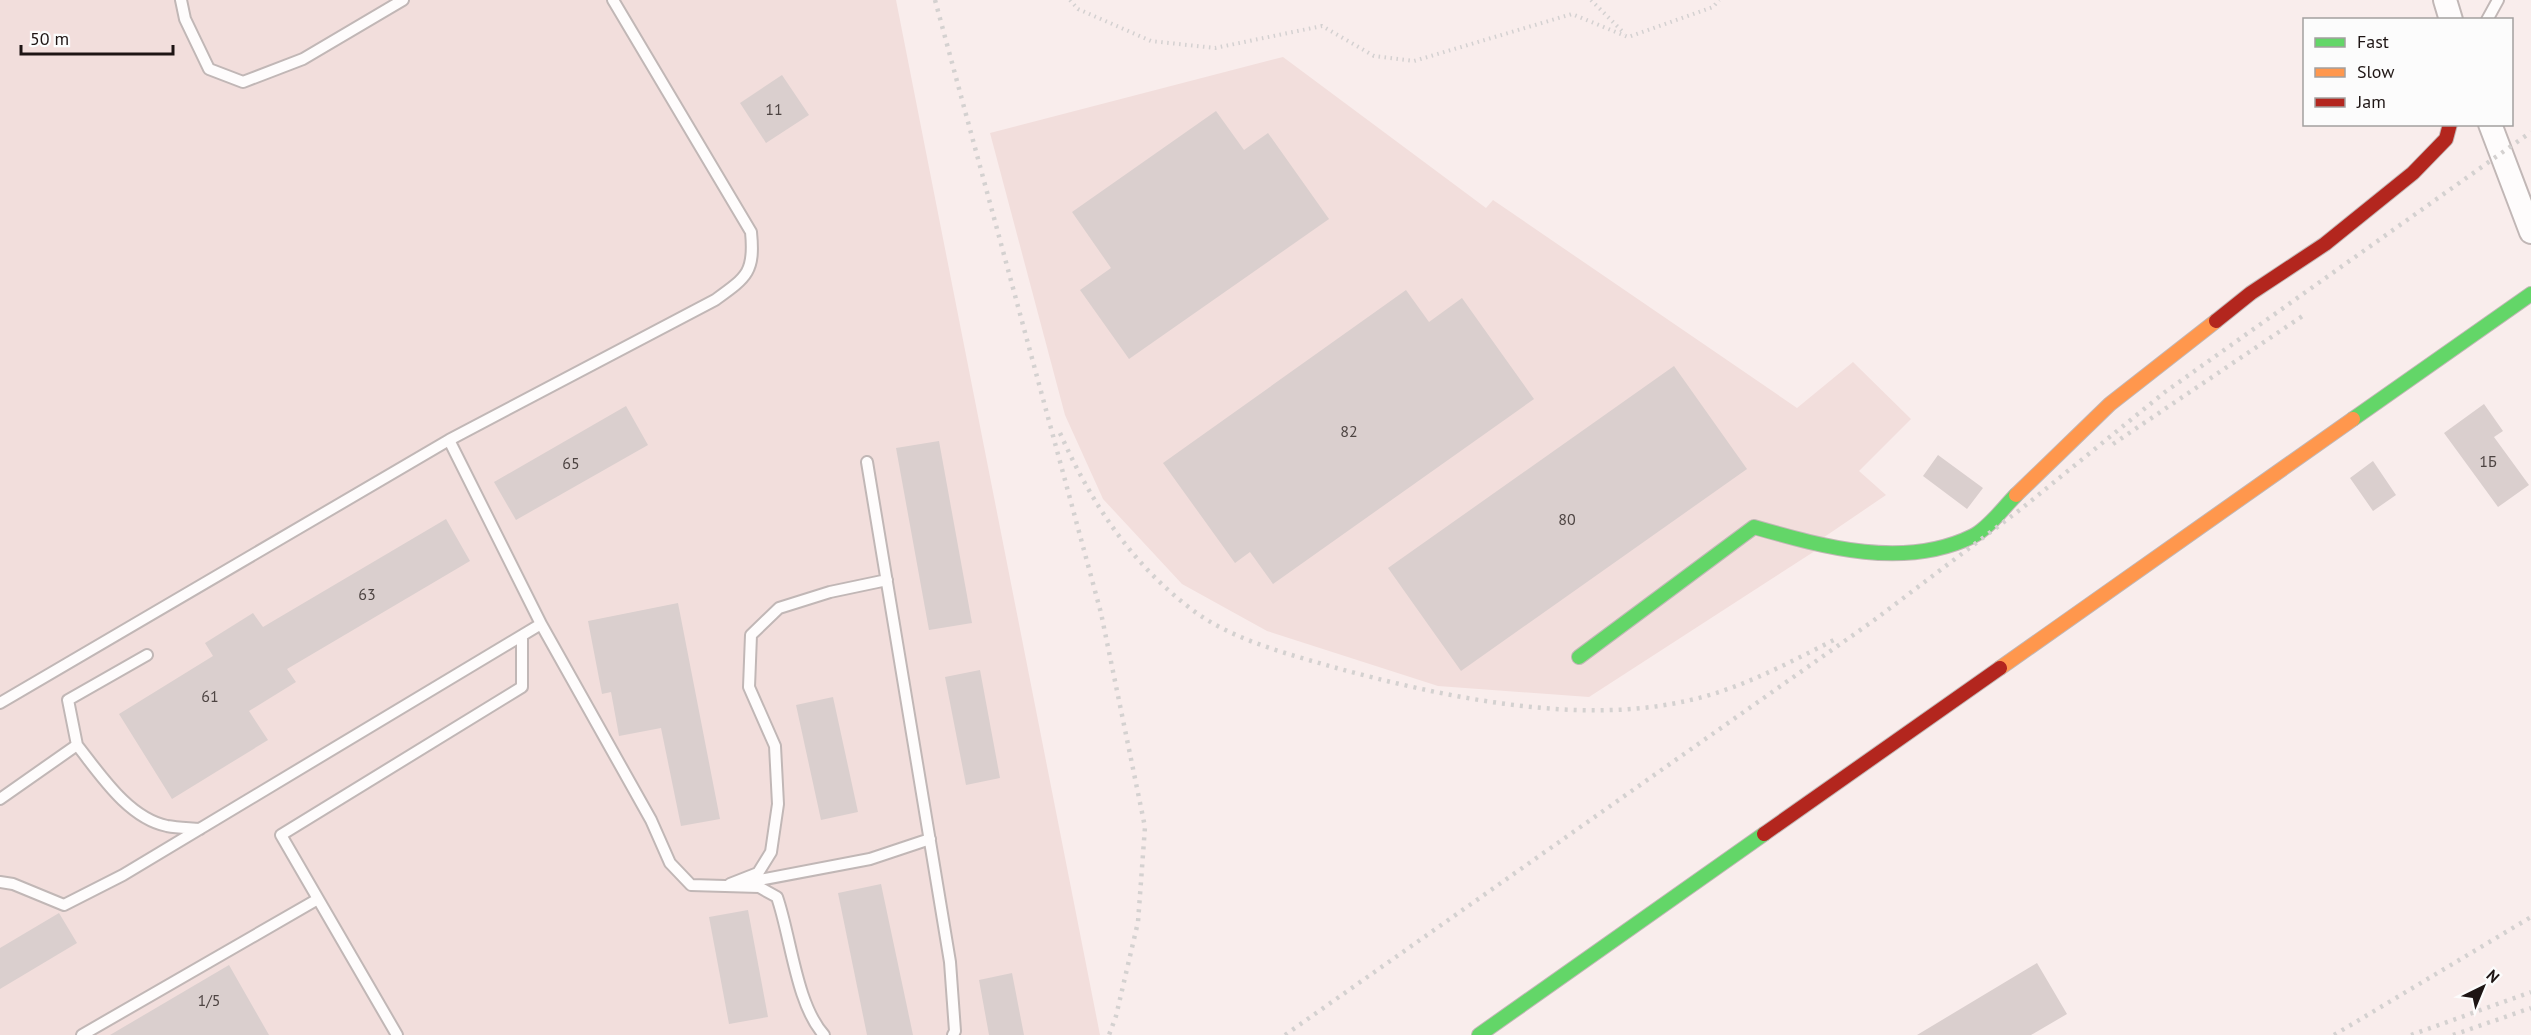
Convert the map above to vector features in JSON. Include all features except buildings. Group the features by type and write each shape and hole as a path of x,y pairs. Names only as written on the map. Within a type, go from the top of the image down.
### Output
{"main road":[{"path":"1579,657 1754,527 1814,544 1895,555 1951,545 1975,535 2118,398 2251,293 2325,244 2413,174 2446,139 2449,126"},
{"path":"1479,1035 2531,294"}],"street":[{"path":"2445,0 2450,18"},
{"path":"2491,126 2531,232"}],"lane":[{"path":"181,0 184,19 208,69 243,82 303,59 402,0"},
{"path":"0,703 449,440 715,300 737,284 753,258 751,232 613,0"},
{"path":"2488,18 2498,0"},
{"path":"449,440 541,624 651,820 670,862 691,885 759,887 777,897 787,925 797,981 824,1035"},
{"path":"867,462 950,962 955,1031 953,1035"},
{"path":"725,886 758,873 771,852 778,804 775,746 749,687 751,635 779,608 830,592 887,580"},
{"path":"0,882 13,884 64,905 123,875 541,624"},
{"path":"397,1035 281,835 522,687 522,636"},
{"path":"147,655 68,700 76,745 106,782 134,810 165,826 200,829"},
{"path":"0,799 76,745"},
{"path":"725,886 796,875 870,859 930,839"},
{"path":"82,1035 318,898"}],"path":[{"path":"1070,0 1078,9 1151,41 1215,48 1322,26 1374,56 1414,61 1572,14 1628,37 1713,8 1719,0"},
{"path":"1591,0 1628,37"}],"shaded area":[{"path":"0,0 896,0 1100,1035 0,1035"},
{"path":"1283,57 1486,208 1493,200 1797,408 1853,362 1911,419 1859,471 1886,495 1814,544 1818,549 1589,697 1438,686 1267,631 1182,584 1103,499 1065,415 990,133"}],"railway":[{"path":"935,0 1101,613 1145,827 1138,922 1116,1016 1109,1035"},
{"path":"1285,1035 1873,621 2021,509 2165,392 2531,132"},
{"path":"2113,444 2304,315"},
{"path":"1060,433 1086,485 1117,533 1154,576 1198,614 1229,632 1263,646 1374,678 1462,697 1508,704 1554,709 1644,708 1686,701 1725,690 1763,675 1836,639"},
{"path":"2334,1035 2531,917"},
{"path":"2411,1035 2531,992"},
{"path":"2453,1035 2531,1008"}],"traffic: fast":[{"path":"2353,419 2531,294"},
{"path":"1579,657 1754,527 1836,548 1864,552 1920,552 1947,546 1973,536 1990,523 2016,495"},
{"path":"1479,1035 1764,834"}],"traffic: slow":[{"path":"2016,495 2110,404 2216,321"},
{"path":"2000,668 2353,419"}],"traffic: jam":[{"path":"2216,321 2251,293 2325,244 2413,173 2446,139 2449,126"},
{"path":"1764,834 2000,668"}]}
